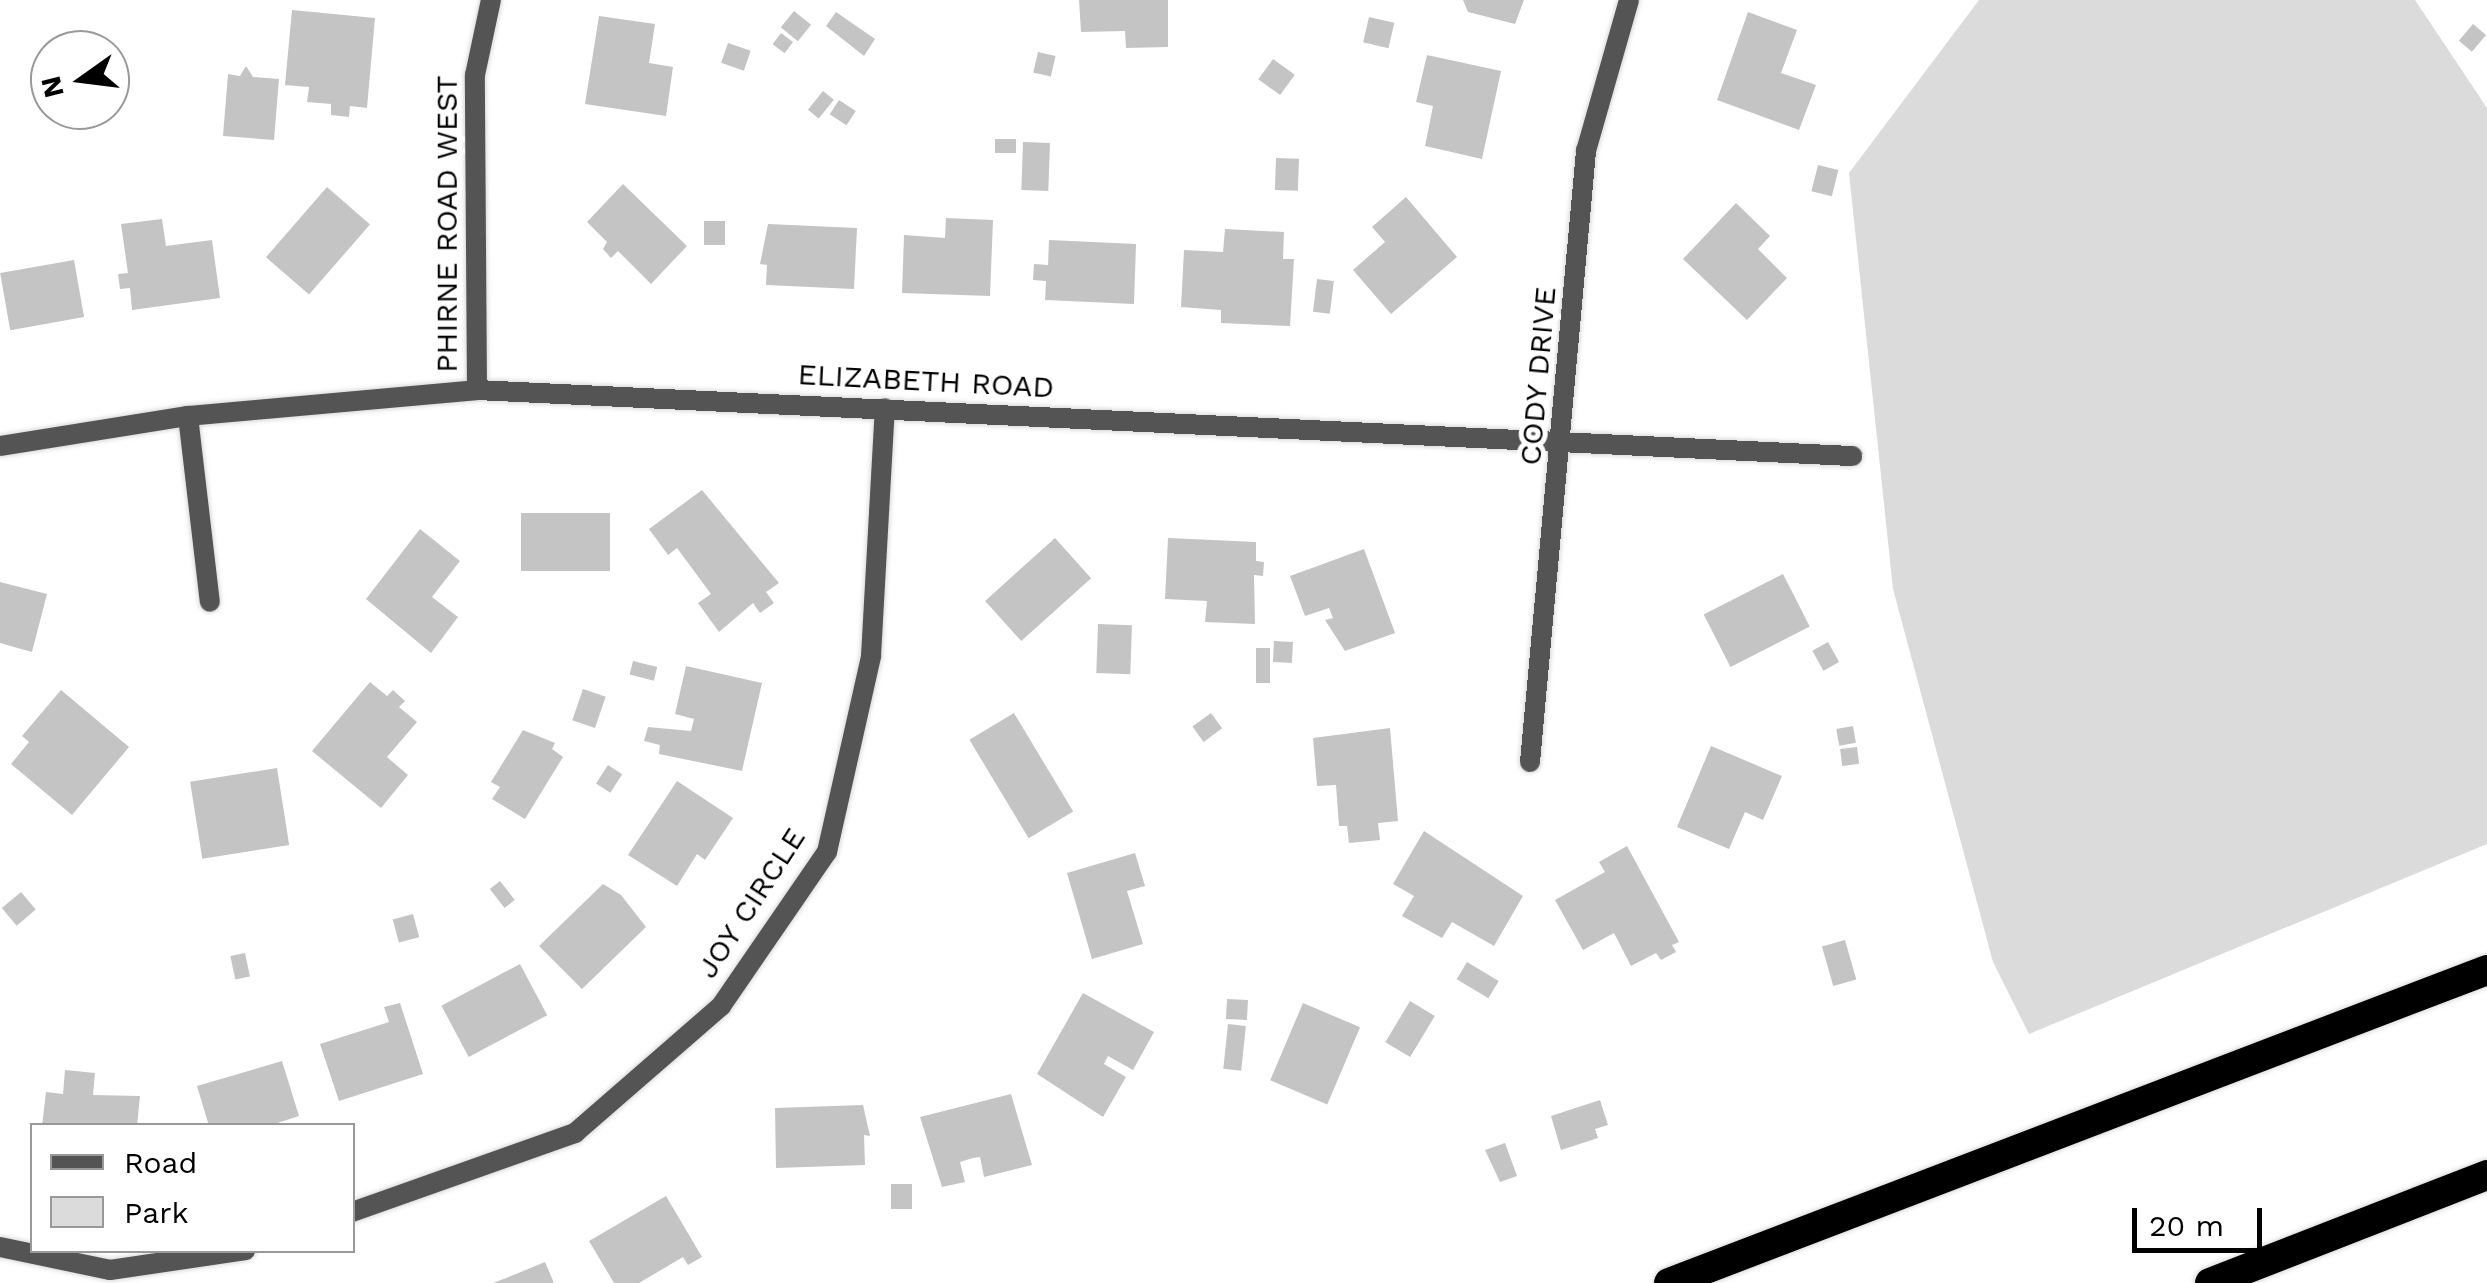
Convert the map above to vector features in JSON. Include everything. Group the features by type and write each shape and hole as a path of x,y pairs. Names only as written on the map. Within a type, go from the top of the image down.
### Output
{"highway":[{"path":"1668,1283 2487,970"},
{"path":"2210,1283 2487,1175"}],"street":[{"name":"PHIRNE ROAD WEST","path":"477,390 475,75 491,0"},
{"name":"CODY DRIVE","path":"1530,762 1564,446 1586,151 1629,0"},
{"name":"ELIZABETH ROAD","path":"0,446 188,416 477,390 885,408 1564,446 1852,456"},
{"name":"JOY CIRCLE","path":"355,1211 575,1133 721,1006 827,852 871,656 885,408"},
{"path":"188,416 210,602"},
{"path":"0,1248 110,1270 226,1253"}],"green space":[{"path":"1979,0 2415,0 2487,108 2487,844 2029,1034 1993,962 1893,589 1849,173"}],"building":[{"path":"1079,0 1168,0 1168,47 1126,48 1125,31 1081,32"},
{"path":"1463,0 1524,0 1515,24 1468,12"},
{"path":"292,10 375,18 367,108 350,106 349,117 331,115 331,104 307,102 309,87 285,85"},
{"path":"794,11 811,25 798,41 781,27"},
{"path":"836,12 875,39 864,56 826,26"},
{"path":"1748,12 1797,30 1781,73 1816,85 1799,130 1717,100"},
{"path":"599,16 655,24 649,63 673,67 666,116 585,104"},
{"path":"1369,17 1394,23 1388,48 1363,42"},
{"path":"2473,24 2486,35 2472,52 2459,41"},
{"path":"781,33 793,42 785,53 773,44"},
{"path":"728,43 751,51 744,71 721,63"},
{"path":"1038,52 1056,56 1051,77 1033,72"},
{"path":"1427,55 1501,71 1482,159 1425,146 1433,106 1416,102"},
{"path":"1273,59 1295,75 1280,95 1258,79"},
{"path":"246,66 253,77 279,79 274,140 223,136 228,74 240,76"},
{"path":"823,91 834,100 819,118 808,110"},
{"path":"839,100 856,111 847,125 830,114"},
{"path":"995,139 1016,139 1016,153 995,153"},
{"path":"1023,142 1050,143 1048,191 1021,190"},
{"path":"1276,158 1299,159 1298,191 1275,190"},
{"path":"1818,165 1838,170 1832,196 1811,191"},
{"path":"623,184 687,246 651,284 618,251 611,258 603,249 607,242 587,222"},
{"path":"327,187 370,224 309,295 266,257"},
{"path":"1406,197 1457,257 1391,314 1353,270 1385,242 1372,227"},
{"path":"1736,203 1770,236 1758,249 1787,278 1747,320 1683,259"},
{"path":"946,218 993,220 990,296 902,293 904,235 945,238"},
{"path":"162,219 166,246 212,240 220,298 132,310 130,288 120,289 118,274 128,273 121,224"},
{"path":"704,221 725,221 725,245 704,245"},
{"path":"768,224 857,228 854,289 766,285 767,265 760,264"},
{"path":"1225,229 1284,232 1283,259 1294,259 1290,326 1221,323 1221,310 1181,307 1184,250 1223,252"},
{"path":"1049,240 1136,244 1134,304 1045,300 1046,281 1033,280 1034,264 1048,265"},
{"path":"74,260 84,317 10,330 0,273"},
{"path":"1317,279 1334,281 1330,314 1313,312"},
{"path":"702,490 779,583 766,592 774,603 760,613 753,603 719,632 698,603 711,594 677,548 668,555 649,529"},
{"path":"521,513 610,513 610,571 521,571"},
{"path":"420,529 460,561 432,597 458,617 431,653 366,599"},
{"path":"1055,538 1091,578 1021,641 985,601"},
{"path":"1168,538 1256,542 1256,561 1264,562 1263,576 1254,575 1255,624 1205,622 1207,601 1165,599"},
{"path":"1364,549 1395,633 1345,651 1325,620 1333,618 1329,608 1305,616 1290,576"},
{"path":"1783,574 1810,627 1730,667 1704,614"},
{"path":"0,582 47,594 32,652 0,643"},
{"path":"1098,624 1132,625 1130,674 1096,673"},
{"path":"1274,641 1293,642 1292,663 1273,662"},
{"path":"1828,642 1839,662 1823,671 1812,651"},
{"path":"1256,648 1270,648 1270,683 1256,683"},
{"path":"633,661 657,667 654,681 630,675"},
{"path":"686,666 762,683 742,771 659,754 660,745 644,741 648,727 691,731 694,719 675,714"},
{"path":"370,682 387,696 393,690 405,701 399,707 417,722 387,757 408,775 381,808 312,751"},
{"path":"583,689 606,697 595,728 572,720"},
{"path":"61,690 129,747 72,815 11,764 29,742 22,736"},
{"path":"1014,713 1073,812 1029,838 969,740"},
{"path":"1211,713 1222,728 1204,742 1192,727"},
{"path":"1853,726 1856,743 1839,746 1836,729"},
{"path":"1390,728 1398,821 1378,823 1380,840 1349,843 1347,826 1339,826 1336,785 1317,786 1313,738"},
{"path":"523,730 555,743 552,749 563,757 525,819 492,799 500,787 491,782"},
{"path":"1711,746 1782,776 1763,820 1745,812 1729,849 1677,827"},
{"path":"1857,747 1859,764 1842,766 1840,749"},
{"path":"608,765 622,774 610,793 596,783"},
{"path":"277,768 289,845 202,859 190,782"},
{"path":"677,781 733,818 705,860 697,854 677,886 628,855"},
{"path":"1424,831 1523,896 1494,946 1452,922 1442,938 1402,916 1414,896 1393,884"},
{"path":"1627,846 1679,942 1672,945 1676,952 1661,960 1656,953 1631,966 1614,933 1583,950 1555,900 1605,872 1599,862"},
{"path":"1135,853 1145,886 1127,891 1143,944 1092,959 1067,873"},
{"path":"500,881 515,900 505,908 490,889"},
{"path":"603,884 621,895 646,927 582,989 539,946"},
{"path":"21,892 36,910 17,926 2,908"},
{"path":"413,914 419,937 399,943 393,919"},
{"path":"1845,940 1856,979 1833,986 1822,947"},
{"path":"245,953 250,976 235,980 230,956"},
{"path":"1467,962 1499,981 1488,998 1457,979"},
{"path":"520,964 547,1015 469,1057 441,1006"},
{"path":"1083,993 1154,1032 1133,1070 1108,1056 1104,1064 1126,1077 1103,1117 1037,1074"},
{"path":"1227,999 1248,1000 1247,1020 1226,1019"},
{"path":"1410,1001 1435,1016 1410,1057 1385,1042"},
{"path":"400,1003 423,1074 339,1101 320,1044 389,1022 384,1007"},
{"path":"1303,1003 1360,1027 1327,1105 1270,1080"},
{"path":"1228,1024 1246,1026 1241,1071 1223,1069"},
{"path":"282,1061 299,1116 277,1123 208,1123 197,1086"},
{"path":"65,1070 95,1073 93,1095 140,1096 137,1123 42,1123 46,1092 63,1094"},
{"path":"1011,1094 1032,1165 984,1177 980,1157 973,1158 960,1162 965,1182 942,1187 920,1117"},
{"path":"1600,1100 1608,1125 1595,1129 1598,1138 1561,1150 1551,1116"},
{"path":"863,1105 870,1136 864,1135 865,1165 776,1168 775,1108"},
{"path":"1505,1143 1517,1176 1500,1182 1485,1150"},
{"path":"891,1184 912,1184 912,1209 891,1209"},
{"path":"666,1196 702,1257 688,1265 683,1257 639,1283 614,1283 589,1241"},
{"path":"545,1262 554,1283 493,1283 511,1276"}]}
